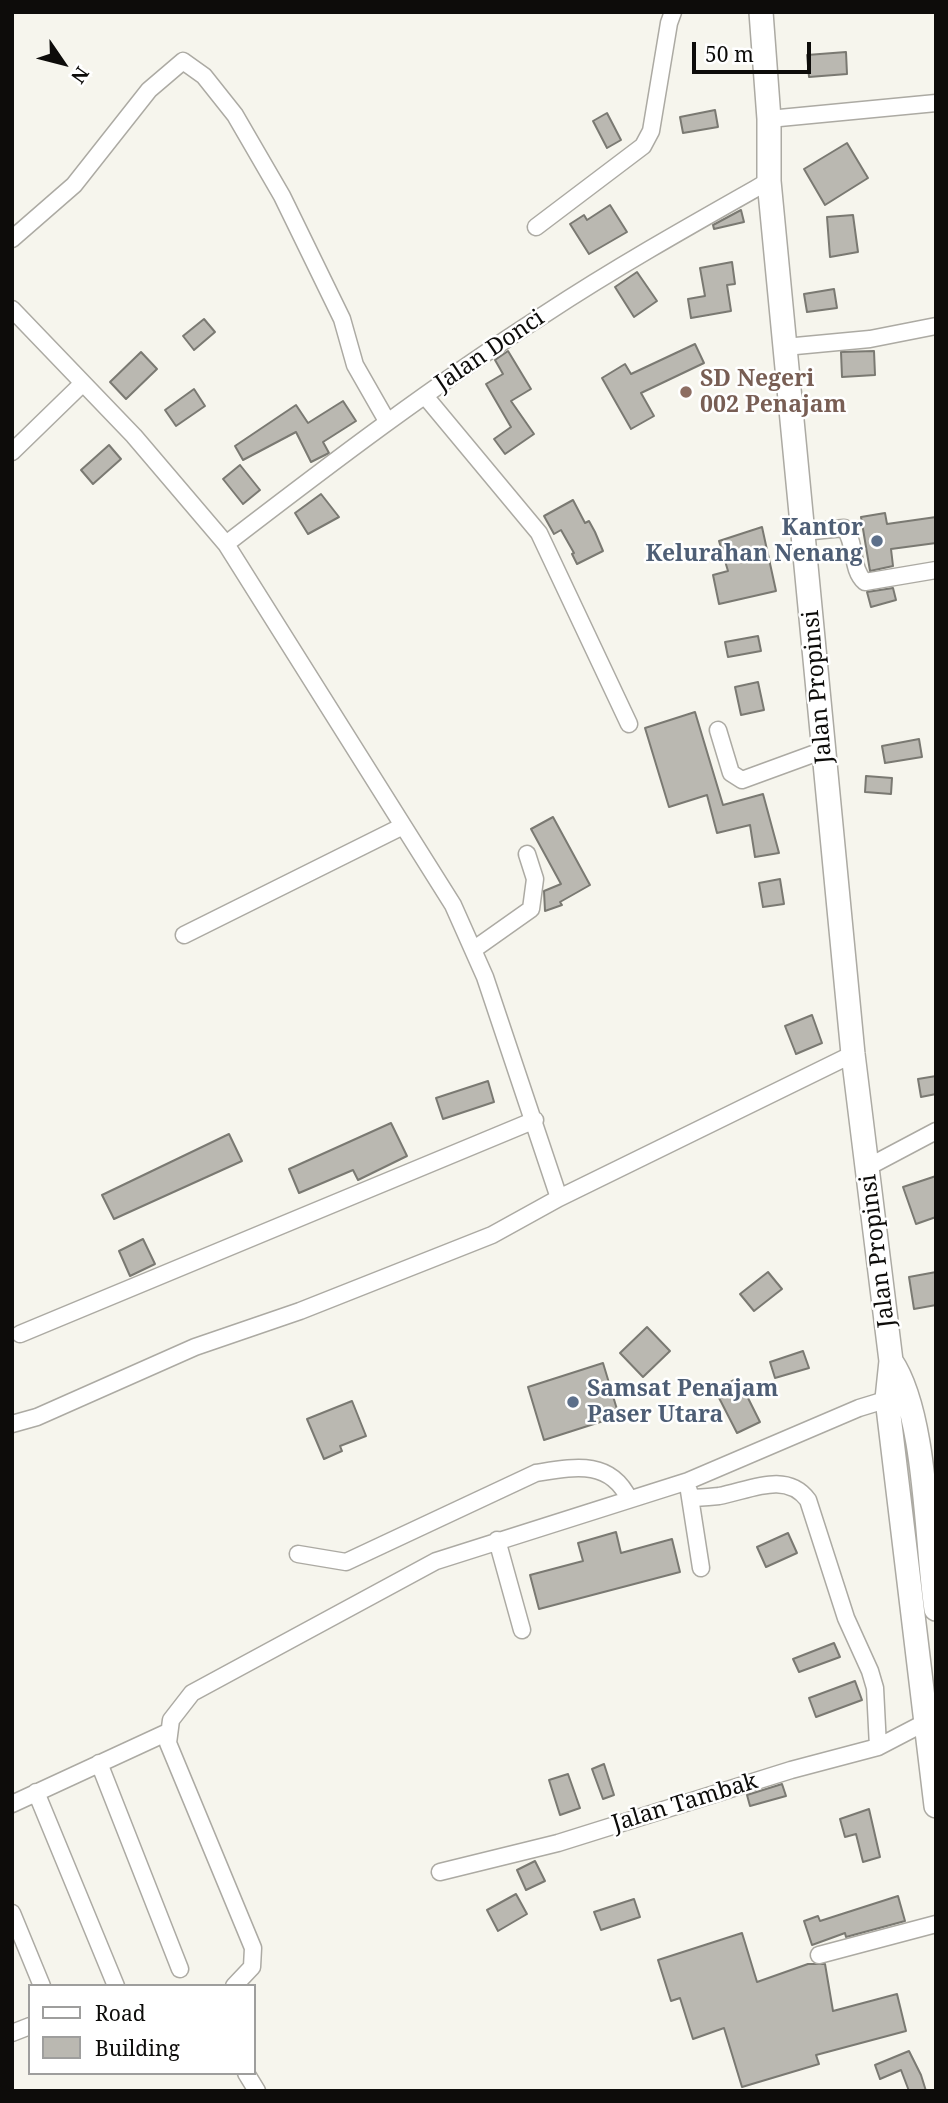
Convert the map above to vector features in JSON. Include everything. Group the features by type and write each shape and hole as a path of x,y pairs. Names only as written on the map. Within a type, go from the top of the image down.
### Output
{"highway":[{"name":"Jalan Propinsi","path":"761,12 769,119 769,181 853,1054 868,1167 878,1274 898,1396 926,1721 936,1806"},
{"path":"898,1396 923,1484 936,1609"}],"street":[{"path":"536,227 643,146 651,131 673,12"},
{"path":"12,239 74,185 149,90 172,67 183,61 195,67 235,115 282,197 342,319 355,365 387,421"},
{"path":"769,119 936,103"},
{"name":"Jalan Donci","path":"226,544 387,421 542,315 644,251 769,181"},
{"path":"12,309 134,436 226,544 453,905 473,950 535,1120 559,1198"},
{"path":"785,346 870,339 936,326"},
{"path":"12,452 83,383"},
{"path":"425,396 539,533 629,724"},
{"path":"803,532 844,528 850,536 859,575 865,582 936,570"},
{"path":"718,730 731,773 742,780 824,750"},
{"path":"184,935 403,826"},
{"path":"473,950 531,909 535,878 527,854"},
{"path":"12,1424 37,1417 195,1347 300,1311 492,1235 559,1198 853,1054"},
{"path":"20,1334 535,1120"},
{"path":"868,1167 936,1131"},
{"path":"236,1984 252,1967 253,1948 168,1743 168,1732 178,1710 192,1693 436,1561 688,1481 898,1396"},
{"path":"298,1554 346,1562 536,1473 567,1468 597,1469 613,1476 629,1499"},
{"path":"688,1481 701,1568"},
{"path":"690,1498 720,1496 759,1485 788,1485 802,1491 808,1500 846,1618 870,1671 875,1688 878,1747"},
{"path":"497,1540 522,1630"},
{"name":"Jalan Tambak","path":"440,1872 558,1843 766,1778 878,1747 926,1721"},
{"path":"12,1804 168,1732"},
{"path":"99,1763 180,1969"},
{"path":"36,1792 115,1984"},
{"path":"12,1913 41,1984"},
{"path":"819,1955 936,1924"},
{"path":"247,2075 257,2091"}],"building":[{"path":"846,52 847,74 809,77 807,55"},
{"path":"715,110 718,127 683,133 680,117"},
{"path":"607,113 621,140 607,148 593,121"},
{"path":"847,143 868,178 825,205 804,169"},
{"path":"610,205 627,232 589,254 570,224 584,215 587,220"},
{"path":"741,210 744,222 714,229 713,225"},
{"path":"853,215 858,252 830,257 827,217"},
{"path":"732,262 735,284 727,285 731,311 691,318 688,299 705,296 700,268"},
{"path":"637,272 657,301 634,317 615,287"},
{"path":"834,289 837,308 807,312 804,294"},
{"path":"204,319 215,332 194,350 183,336"},
{"path":"695,344 704,363 641,393 654,416 631,429 602,378 625,364 631,374"},
{"path":"508,351 531,389 511,401 534,434 505,454 494,439 511,427 486,384 503,374 495,360"},
{"path":"874,351 875,375 842,377 841,352"},
{"path":"141,352 157,369 126,399 110,382"},
{"path":"194,389 205,406 176,426 165,410"},
{"path":"343,401 356,421 323,442 329,453 311,462 296,432 243,460 235,446 296,405 308,423"},
{"path":"109,445 121,459 93,484 81,470"},
{"path":"240,465 260,490 243,504 223,479"},
{"path":"321,494 339,517 308,534 295,513"},
{"path":"573,500 585,523 589,521 603,551 577,564 561,530 554,534 544,516"},
{"path":"885,513 887,524 936,517 936,543 891,549 893,566 870,571 861,517"},
{"path":"762,527 776,591 719,604 713,575 728,571 719,541"},
{"path":"893,588 896,600 871,607 867,592"},
{"path":"758,636 761,651 728,657 725,642"},
{"path":"758,682 764,710 741,715 735,687"},
{"path":"695,712 723,805 763,794 779,853 755,857 750,825 717,833 707,795 669,807 645,728"},
{"path":"919,739 922,757 885,763 882,746"},
{"path":"866,776 892,778 891,794 865,792"},
{"path":"553,817 590,885 560,902 562,905 545,911 544,891 561,884 531,829"},
{"path":"780,879 784,904 763,907 759,883"},
{"path":"812,1015 822,1043 796,1054 785,1026"},
{"path":"936,1076 936,1094 921,1097 918,1079"},
{"path":"488,1081 494,1102 443,1119 436,1098"},
{"path":"391,1123 407,1156 358,1180 353,1170 299,1193 289,1169"},
{"path":"229,1134 242,1161 114,1219 102,1195"},
{"path":"936,1176 936,1217 916,1224 903,1187"},
{"path":"143,1239 155,1264 130,1276 119,1251"},
{"path":"768,1272 782,1289 754,1311 740,1294"},
{"path":"936,1272 936,1305 914,1309 909,1277"},
{"path":"647,1327 670,1351 643,1377 620,1353"},
{"path":"803,1351 809,1368 775,1378 770,1362"},
{"name":"Samsat Penajam Paser Utara","path":"603,1363 619,1416 544,1440 528,1387"},
{"path":"738,1378 760,1422 737,1433 715,1390"},
{"path":"352,1401 366,1436 340,1446 342,1451 324,1459 307,1419"},
{"path":"616,1532 621,1553 672,1539 680,1572 539,1609 530,1575 583,1561 578,1543"},
{"path":"788,1533 797,1553 766,1567 757,1547"},
{"path":"834,1643 840,1657 799,1672 793,1659"},
{"path":"855,1681 862,1700 816,1717 809,1698"},
{"path":"604,1764 614,1795 603,1799 592,1769"},
{"path":"568,1774 580,1808 560,1815 549,1780"},
{"path":"782,1784 786,1796 750,1806 747,1795"},
{"path":"869,1809 880,1857 863,1862 856,1834 845,1837 840,1819"},
{"path":"535,1861 545,1881 526,1890 517,1870"},
{"path":"516,1894 527,1914 498,1931 487,1910"},
{"path":"898,1896 905,1921 846,1937 845,1933 812,1945 804,1921 818,1916 820,1921"},
{"path":"634,1899 640,1917 601,1930 594,1912"},
{"path":"742,1933 757,1982 808,1964 825,1964 833,2011 897,1994 906,2031 816,2055 819,2064 742,2087 724,2028 693,2039 680,1998 671,2001 658,1960"},
{"path":"909,2051 926,2091 909,2091 901,2070 880,2079 875,2065"}],"place":[{"name":"SD Negeri 002 Penajam","path":"686,392"},
{"name":"Kantor Kelurahan Nenang","path":"877,541"},
{"name":"Samsat Penajam Paser Utara","path":"573,1402"}]}
